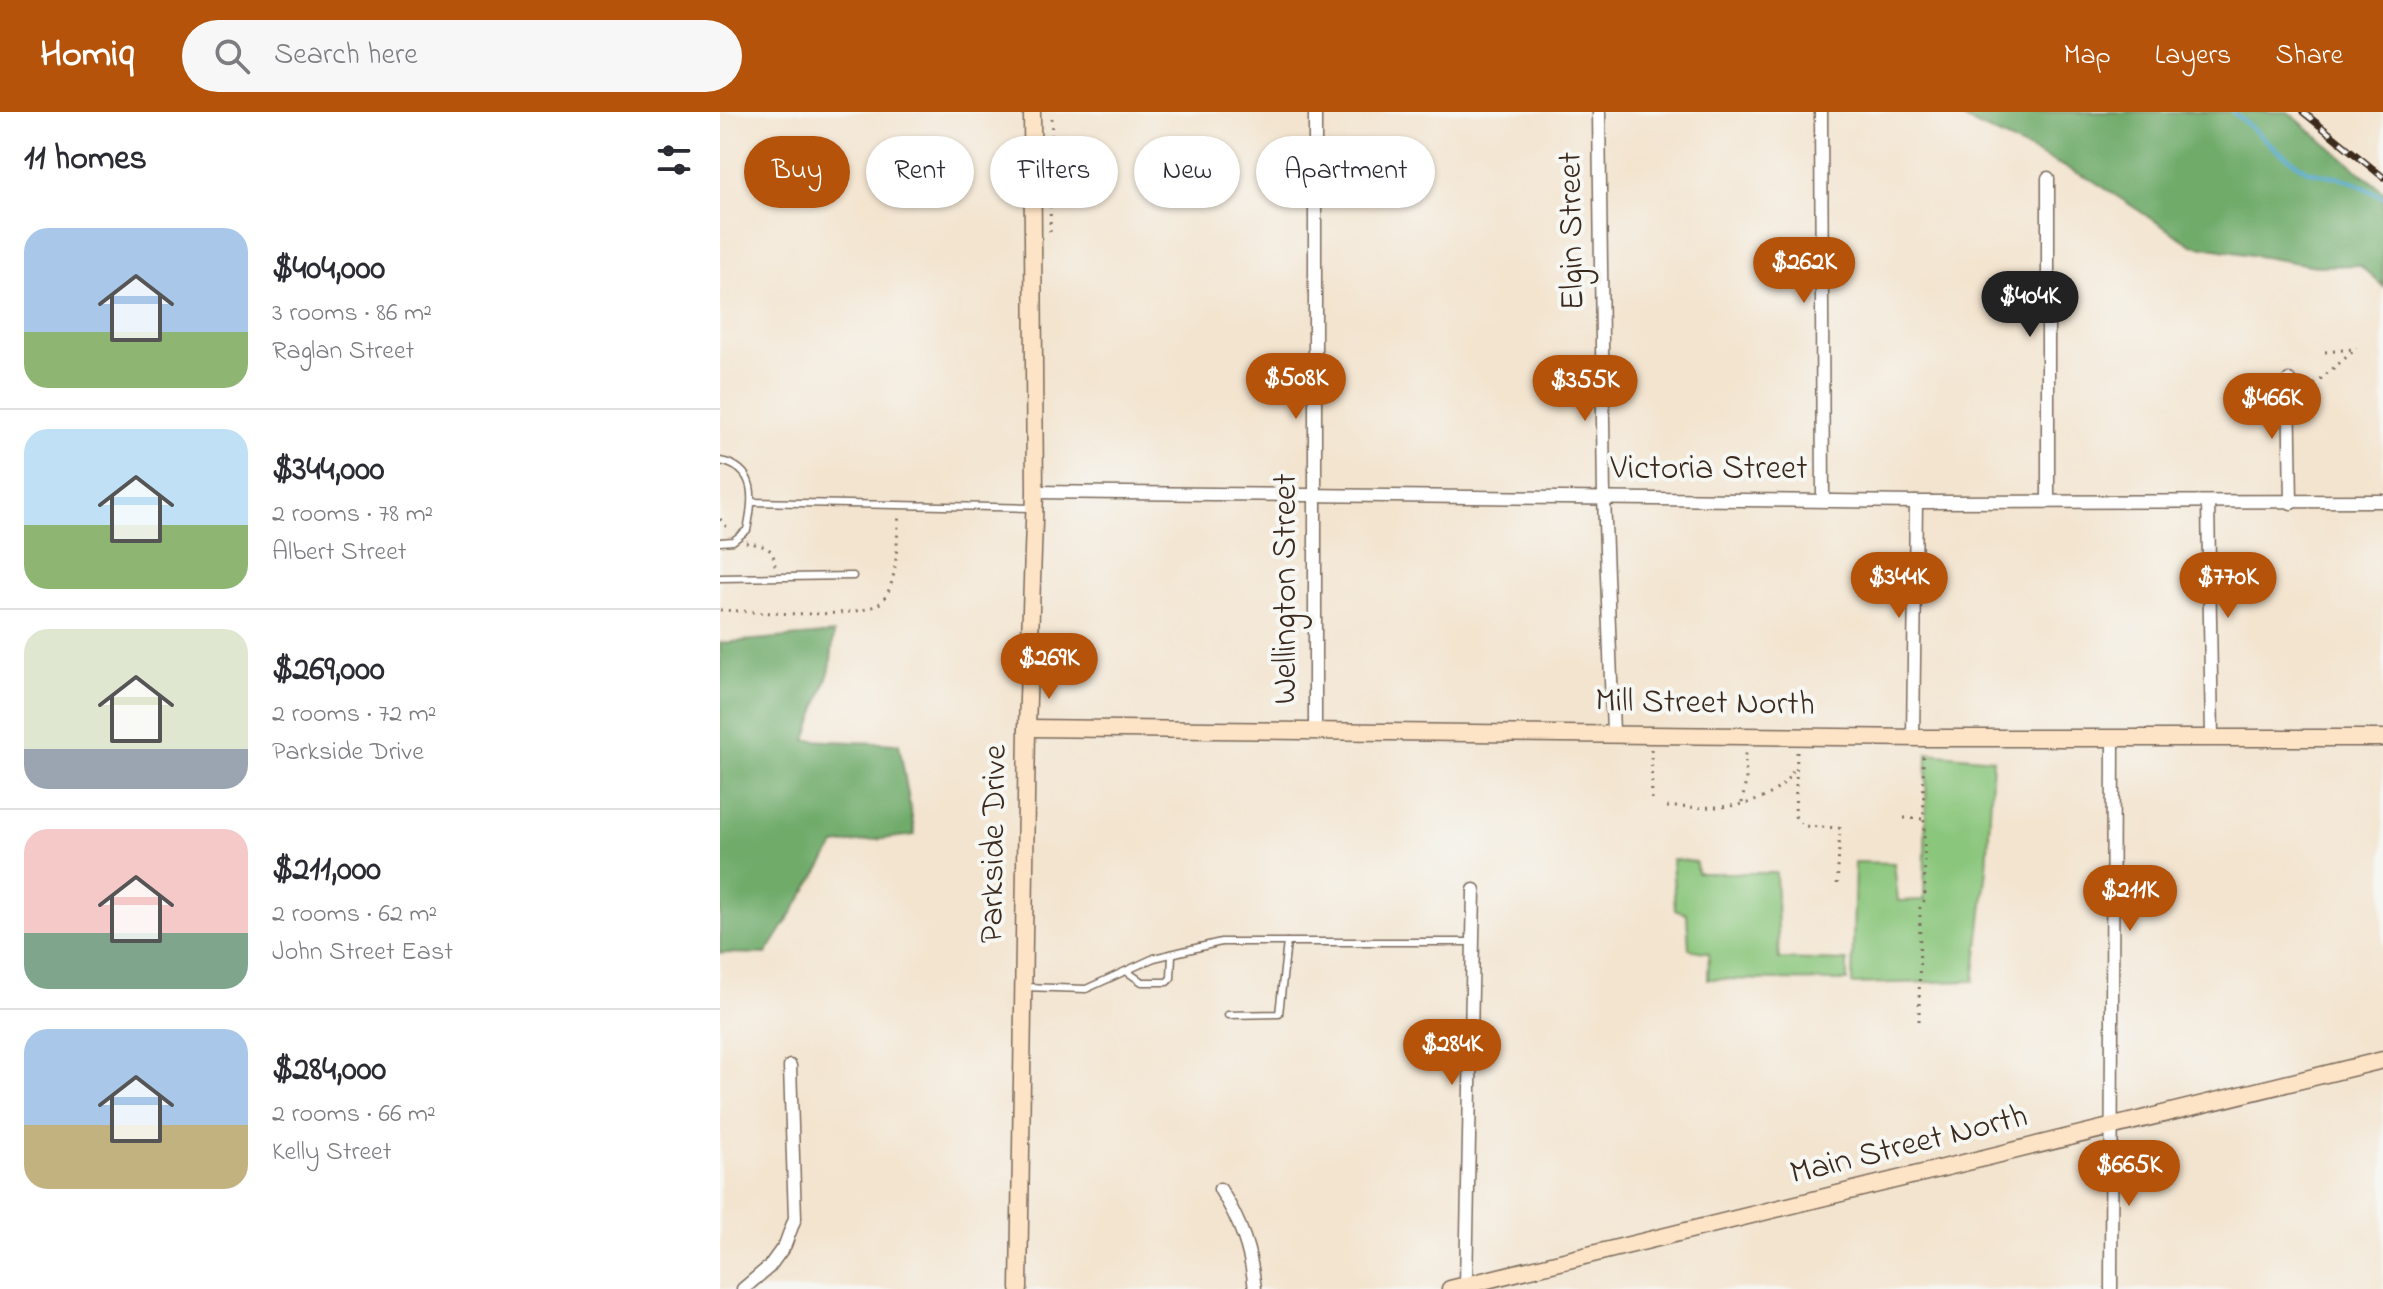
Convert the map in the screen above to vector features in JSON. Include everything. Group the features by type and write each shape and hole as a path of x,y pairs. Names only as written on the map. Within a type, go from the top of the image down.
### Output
{"main road":[{"name":"Parkside Drive","path":"1019,1289 1027,728 1035,500 1032,112"},
{"name":"Mill Street North","path":"1027,728 1613,732 1918,738 2383,738"},
{"name":"Main Street North","path":"1458,1287 2383,1060"}],"street":[{"name":"Wellington Street","path":"1315,112 1315,730"},
{"name":"Elgin Street","path":"1599,112 1604,497 1613,732"},
{"path":"1821,112 1823,499"},
{"path":"2048,178 2048,500"},
{"path":"2289,380 2291,503"},
{"name":"Victoria Street","path":"1035,500 1314,495 1916,502 2383,501"},
{"path":"1916,502 1918,738"},
{"path":"2208,503 2212,737"},
{"path":"2111,1289 2113,739"},
{"path":"1458,1287 1474,890"},
{"path":"743,1289 769,1267 785,1245 795,1218 790,1066"},
{"path":"1220,1189 1237,1216 1251,1254 1255,1289"}],"lane":[{"path":"720,461 736,464 749,476 753,502 747,530 738,537 720,542"},
{"path":"753,502 900,505 1035,500"},
{"path":"720,578 853,576"},
{"path":"1023,987 1086,989 1172,954 1221,942 1472,942"},
{"path":"1228,1015 1279,1014 1287,942"},
{"path":"1126,971 1142,982 1167,982 1171,978 1172,954"}],"path":[{"path":"2290,406 2357,348 2325,352"},
{"path":"720,610 828,613 869,610 883,602 892,583 900,505"},
{"path":"720,519 738,537 770,547 775,554 774,577"},
{"path":"1650,733 1652,802"},
{"path":"1742,803 1746,780 1745,735"},
{"path":"1800,736 1795,816 1803,826 1840,828 1837,890"},
{"path":"1918,738 1924,819 1925,899 1920,908 1919,1021"},
{"path":"1667,807 1742,803 1771,796 1785,785 1796,766"},
{"path":"1904,818 1924,819"}],"green space":[{"path":"1950,112 2288,112 2383,191 2383,286 2359,265 2316,266 2192,245 2092,180"},
{"path":"834,633 830,669 806,740 899,744 915,835 835,845 766,954 720,953 720,643"},
{"path":"1927,753 1993,759 1987,869 1974,981 1852,984 1855,862 1894,863 1898,901 1924,900"},
{"path":"1672,859 1696,862 1697,873 1776,873 1779,959 1847,961 1847,981 1708,979 1709,953 1689,949 1687,914 1675,910"}],"waterway":[{"path":"2233,112 2277,150 2308,171 2349,180 2383,197"}],"railway":[{"path":"2303,112 2383,177"}]}
